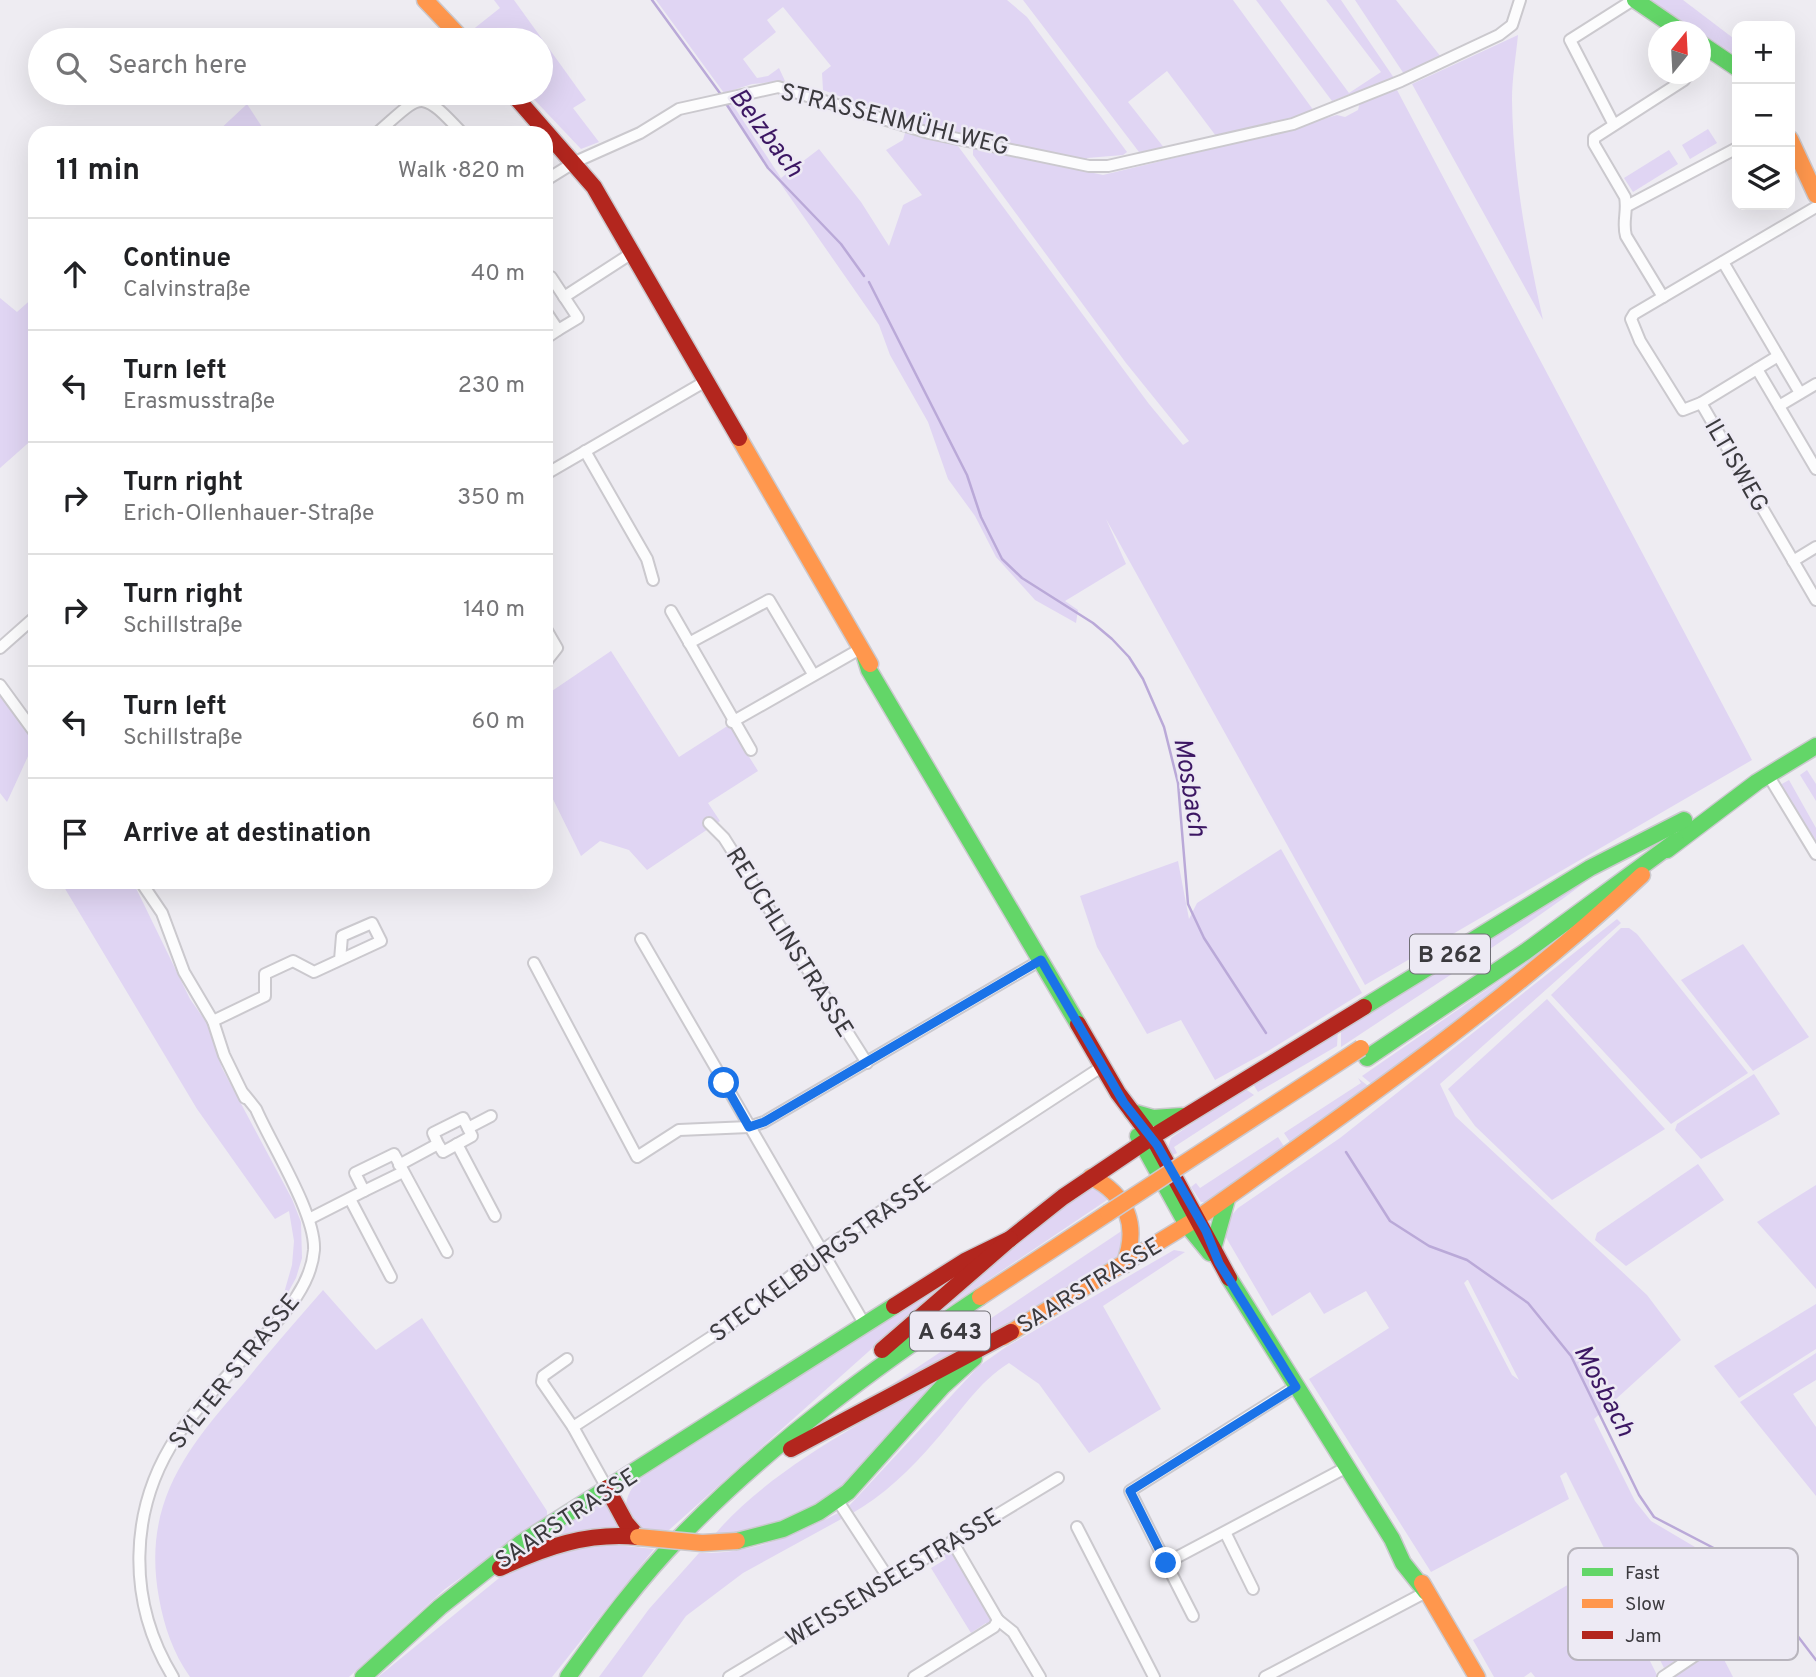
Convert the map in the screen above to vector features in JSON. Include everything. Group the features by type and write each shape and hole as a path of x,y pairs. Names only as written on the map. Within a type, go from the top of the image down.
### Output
{"main road":[{"path":"425,0 452,28"},
{"path":"1634,0 1666,21"},
{"path":"1711,52 1732,65"},
{"path":"523,105 542,126"},
{"path":"553,138 594,187 862,652 869,670 1193,1221 1392,1539 1403,1563 1426,1592 1477,1677"},
{"path":"1794,147 1816,195"},
{"name":"B 262","path":"1611,872 1669,838 1816,734"},
{"name":"B 262","path":"1765,772 1816,746"},
{"name":"B 262","path":"1573,917 1669,838"},
{"name":"B 262","path":"1147,1140 1599,863 1635,844 1669,838"},
{"name":"B 262","path":"1193,1221 1376,1092 1552,954 1614,903 1669,838"},
{"name":"A 643","path":"1364,1053 1518,943 1611,872"},
{"name":"A 643","path":"568,1677 617,1608 673,1543 757,1462 828,1404 929,1331 1111,1217 1573,917"},
{"name":"B 262","path":"1128,1107 1166,1118 1192,1112"},
{"name":"SAARSTRASSE","path":"363,1677 473,1580 521,1543 965,1261 1010,1239 1091,1177 1147,1140"},
{"path":"1091,1177 1113,1190 1130,1215 1133,1239 1124,1265"},
{"path":"1212,1253 1227,1199"},
{"name":"A 643","path":"582,1677 632,1608 679,1553 791,1449 936,1340 1111,1217"},
{"name":"SAARSTRASSE","path":"473,1580 549,1545 602,1535 702,1543 737,1541 776,1532 818,1514 838,1502 873,1470 958,1372 1011,1332 1193,1221"},
{"path":"828,1404 868,1362 1010,1239"},
{"path":"1154,1247 1183,1243 1212,1253"},
{"path":"791,1449 1011,1332"},
{"path":"616,1507 622,1487 644,1467"},
{"path":"607,1488 616,1507 638,1536"}],"street":[{"name":"STRASSENMÜHLWEG","path":"553,176 575,162 643,131 679,109 784,87 929,133 1088,166 1108,166 1254,135 1328,112 1499,35 1513,25 1520,0"},
{"path":"1614,123 1570,40 1634,0"},
{"path":"1677,84 1597,133 1594,144 1627,206 1623,226 1626,236 1664,297 1816,207"},
{"path":"385,126 409,105"},
{"path":"436,105 455,126"},
{"path":"1627,206 1732,151"},
{"path":"564,297 632,253"},
{"path":"1723,262 1800,393"},
{"path":"553,280 578,318 553,333"},
{"name":"ILTISWEG","path":"1664,297 1631,319 1632,326 1679,407 1688,410 1701,403 1816,600"},
{"path":"553,322 558,330"},
{"path":"1701,403 1778,356"},
{"path":"1756,369 1816,469"},
{"path":"553,470 706,380"},
{"path":"1779,406 1816,384"},
{"path":"585,451 647,559 653,579"},
{"path":"1793,561 1816,547"},
{"path":"689,643 769,600 813,674"},
{"path":"671,611 732,722 751,750"},
{"path":"0,648 28,623"},
{"path":"732,722 813,674 862,652"},
{"path":"0,685 28,719"},
{"path":"1765,772 1816,854"},
{"name":"REUCHLINSTRASSE","path":"709,823 728,843 867,1063"},
{"name":"SYLTER STRASSE","path":"145,889 184,972 213,1021 224,1055 309,1219 311,1231 310,1266 304,1284 288,1310 178,1435 151,1486 141,1530 139,1579 150,1630 173,1677"},
{"path":"641,939 865,1325"},
{"path":"213,1021 265,996 265,974 297,961 314,972 340,960"},
{"path":"534,963 637,1157 679,1130 749,1127 764,1122 1041,960"},
{"name":"STECKELBURGSTRASSE","path":"573,1427 725,1328 821,1252 1103,1066"},
{"path":"468,1128 491,1116"},
{"path":"463,1118 468,1128 472,1136 443,1152 433,1133 463,1118"},
{"path":"309,1219 364,1191 439,1144"},
{"path":"457,1144 495,1216"},
{"path":"364,1191 355,1173 394,1154 447,1252"},
{"path":"349,1199 391,1277"},
{"path":"567,1359 542,1379 607,1488"},
{"path":"1193,1616 1130,1491 1296,1387"},
{"path":"1166,1563 1226,1534 1347,1467"},
{"name":"WEISSENSEESTRASSE","path":"729,1677 1058,1478"},
{"path":"838,1502 888,1579"},
{"path":"1077,1527 1154,1677"},
{"path":"1226,1534 1253,1589"},
{"path":"952,1541 998,1620 1013,1632 1040,1677"},
{"path":"1265,1677 1426,1592"},
{"path":"914,1677 994,1627 998,1620"},
{"path":"1663,1677 1689,1660"},
{"path":"932,1665 939,1677"}],"shaded area":[{"path":"494,0 514,0 534,28 475,28 500,8"},
{"path":"656,0 1007,0 1027,17 1127,152 1123,155 1087,158 1086,161 912,123 823,90 822,73 831,66 783,7 767,20 776,32 743,59 757,78 768,76 779,68 785,81 752,84 724,93"},
{"path":"1023,0 1233,0 1314,111 1219,140 1167,71 1128,102 1165,149 1139,152"},
{"path":"1256,0 1280,0 1349,93 1381,72 1326,0 1341,0 1394,78 1332,101"},
{"path":"1355,0 1396,0 1441,57 1404,74"},
{"path":"1650,0 1683,0 1711,21 1683,21"},
{"path":"1711,21 1732,37 1732,53 1711,39"},
{"path":"1518,35 1512,92 1515,155 1526,238 1543,320 1412,84"},
{"path":"553,54 586,100 573,108 599,142 581,149 539,105 553,105"},
{"path":"1397,90 1752,760 1365,985 1106,519 1126,564 1065,601 1078,610 1076,623 1035,600 996,557 975,516 948,479 928,422 890,355 879,325 725,104 731,102 781,178 819,149 861,202 889,246 903,205 922,195 886,150 903,140 905,133 955,142 1149,404 1183,445 1189,441 1126,363 973,155 973,147 1103,175 1245,141 1337,115 1345,117 1358,110 1360,102"},
{"path":"248,105 261,126 223,126"},
{"path":"1708,129 1717,143 1690,159 1682,145"},
{"path":"1669,150 1678,164 1633,192 1624,178"},
{"path":"0,298 17,312 28,302 28,443 0,468"},
{"path":"611,651 679,757 729,725 758,771 708,803 720,821 647,870 629,850 600,841 581,856 553,799 553,690"},
{"path":"0,696 28,732 28,756 7,802 0,793"},
{"path":"1807,770 1816,784 1816,801 1800,775"},
{"path":"1789,780 1816,828 1816,849 1780,785"},
{"path":"1281,849 1362,993 1215,1080 1181,1020 1147,1034 1097,947 1080,896 1178,861 1189,919 1197,903"},
{"path":"1603,869 1506,938 1341,1047 1341,1030"},
{"path":"65,889 136,889 190,999 209,1026 222,1068 292,1199 301,1222 302,1258 296,1278 280,1307 292,1265 294,1241 289,1211 275,1219 197,1109"},
{"path":"1617,919 1621,923 1440,1084 1455,1116 1647,1295 1681,1340 1594,1419 1635,1501 1651,1521 1697,1548 1604,1548 1566,1472 1560,1476 1569,1499 1431,1572 1309,1379 1389,1328 1366,1291 1324,1314 1310,1292 1272,1316 1224,1234 1230,1217 1238,1208 1340,1138","holes":["1467,1280 1519,1380 1512,1375 1464,1283"]},
{"path":"1576,928 1374,1086 1362,1076"},
{"path":"1621,928 1629,928 1637,934 1748,1073 1671,1124 1551,995"},
{"path":"1743,944 1809,1037 1753,1071 1681,980"},
{"path":"1547,999 1665,1129 1552,1200 1475,1126 1448,1089"},
{"path":"1338,1029 1337,1046 1258,1092 1253,1084"},
{"path":"1754,1074 1780,1114 1701,1159 1675,1130 1677,1124"},
{"path":"1358,1078 1372,1089 1292,1145 1284,1133 1361,1083"},
{"path":"1244,1088 1254,1095 1174,1147 1177,1153 1173,1155 1168,1148 1171,1138"},
{"path":"1278,1137 1285,1148 1206,1202 1201,1202 1191,1187 1196,1183 1200,1188"},
{"path":"1698,1164 1724,1200 1626,1266 1595,1240 1597,1233"},
{"path":"1816,1185 1816,1289 1757,1222"},
{"path":"1097,1188 1110,1198 918,1327 1035,1226 1082,1194"},
{"path":"1129,1226 1124,1248 1119,1255 987,1338 885,1389"},
{"path":"1174,1250 1185,1252 1103,1306 1161,1409 1089,1453 1039,1384 1009,1363 978,1389 906,1472 851,1514 847,1508 979,1366 1006,1347"},
{"path":"953,1276 669,1530 641,1528 628,1518 628,1497 641,1478"},
{"path":"323,1290 376,1350 422,1318 547,1511 547,1516 445,1589 349,1677 190,1677 170,1639 159,1598 155,1565 157,1535 163,1507 186,1456 203,1432"},
{"path":"1816,1304 1816,1349 1739,1398 1714,1366"},
{"path":"1816,1353 1816,1380 1793,1394 1816,1427 1816,1496 1740,1402"},
{"path":"948,1374 885,1450 817,1510 749,1533 715,1534 738,1510 794,1465"},
{"path":"605,1496 623,1530 570,1533 525,1547"},
{"path":"842,1511 845,1517 743,1573 686,1616 642,1677 599,1677 649,1609 699,1553 756,1546 807,1528"},
{"path":"606,1544 654,1549 552,1677 378,1677 504,1574 557,1551"},
{"path":"951,1551 991,1614 989,1627 986,1623 971,1633 931,1568 946,1559 942,1552"},
{"path":"1568,1585 1568,1660 1650,1660 1658,1677 1535,1677 1531,1672 1524,1677 1494,1677 1473,1640"},
{"path":"1660,1660 1676,1660 1664,1668"},
{"path":"1697,1660 1724,1660 1733,1677 1672,1677"}],"waterway":[{"name":"Belzbach","path":"652,0 722,96"},
{"name":"Belzbach","path":"725,102 768,168 841,244 864,276"},
{"name":"Mosbach","path":"869,282 967,475 981,517 1002,559 1022,578 1093,623 1112,639 1129,657 1143,679 1164,727 1178,783 1188,904 1204,938 1266,1033"},
{"name":"Mosbach","path":"1346,1152 1390,1221 1429,1246 1467,1260 1528,1303 1571,1356 1639,1495 1654,1517 1714,1548"},
{"name":"Mosbach","path":"1798,1636 1816,1660"}],"traffic: fast":[{"path":"1635,0 1666,21"},
{"path":"1711,50 1732,65"},
{"path":"865,657 869,670 1078,1024"},
{"path":"1667,850 1757,782 1816,746"},
{"path":"1364,1007 1590,868 1684,820"},
{"path":"1367,1058 1525,952 1676,841"},
{"path":"1132,1112 1153,1118 1182,1116"},
{"path":"1138,1136 1187,1225 1210,1253"},
{"path":"1213,1249 1227,1199"},
{"path":"1229,1278 1392,1539 1403,1563 1426,1592"},
{"path":"568,1677 651,1569 715,1502 824,1409 901,1351 980,1297"},
{"path":"363,1677 440,1607 521,1543 894,1306"},
{"path":"737,1541 783,1529 819,1512 848,1492 943,1386 974,1358"}],"traffic: slow":[{"path":"425,0 452,28"},
{"path":"1794,147 1816,195"},
{"path":"739,438 870,664"},
{"path":"1198,1218 1369,1096 1482,1011 1590,922 1642,875"},
{"path":"1108,1213 1361,1048"},
{"path":"1091,1177 1114,1193 1127,1214 1130,1238 1124,1265"},
{"path":"980,1297 1108,1213"},
{"path":"1003,1337 1198,1218"},
{"path":"638,1537 702,1543 737,1541"},
{"path":"1422,1583 1477,1677"}],"traffic: jam":[{"path":"522,105 541,126"},
{"path":"553,140 594,187 739,438"},
{"path":"1152,1137 1364,1007"},
{"path":"1078,1024 1118,1093 1157,1145 1229,1278"},
{"path":"894,1306 965,1261 1010,1239 1063,1197 1152,1137"},
{"path":"882,1350 1010,1239"},
{"path":"791,1449 1011,1332"},
{"path":"607,1488 626,1523 638,1537"},
{"path":"500,1568 534,1554 584,1539 638,1537"}],"route":[{"path":"724,1083 749,1127 764,1122 1041,960 1124,1103 1157,1145 1206,1231 1219,1263 1296,1387 1130,1491 1166,1563"}]}
